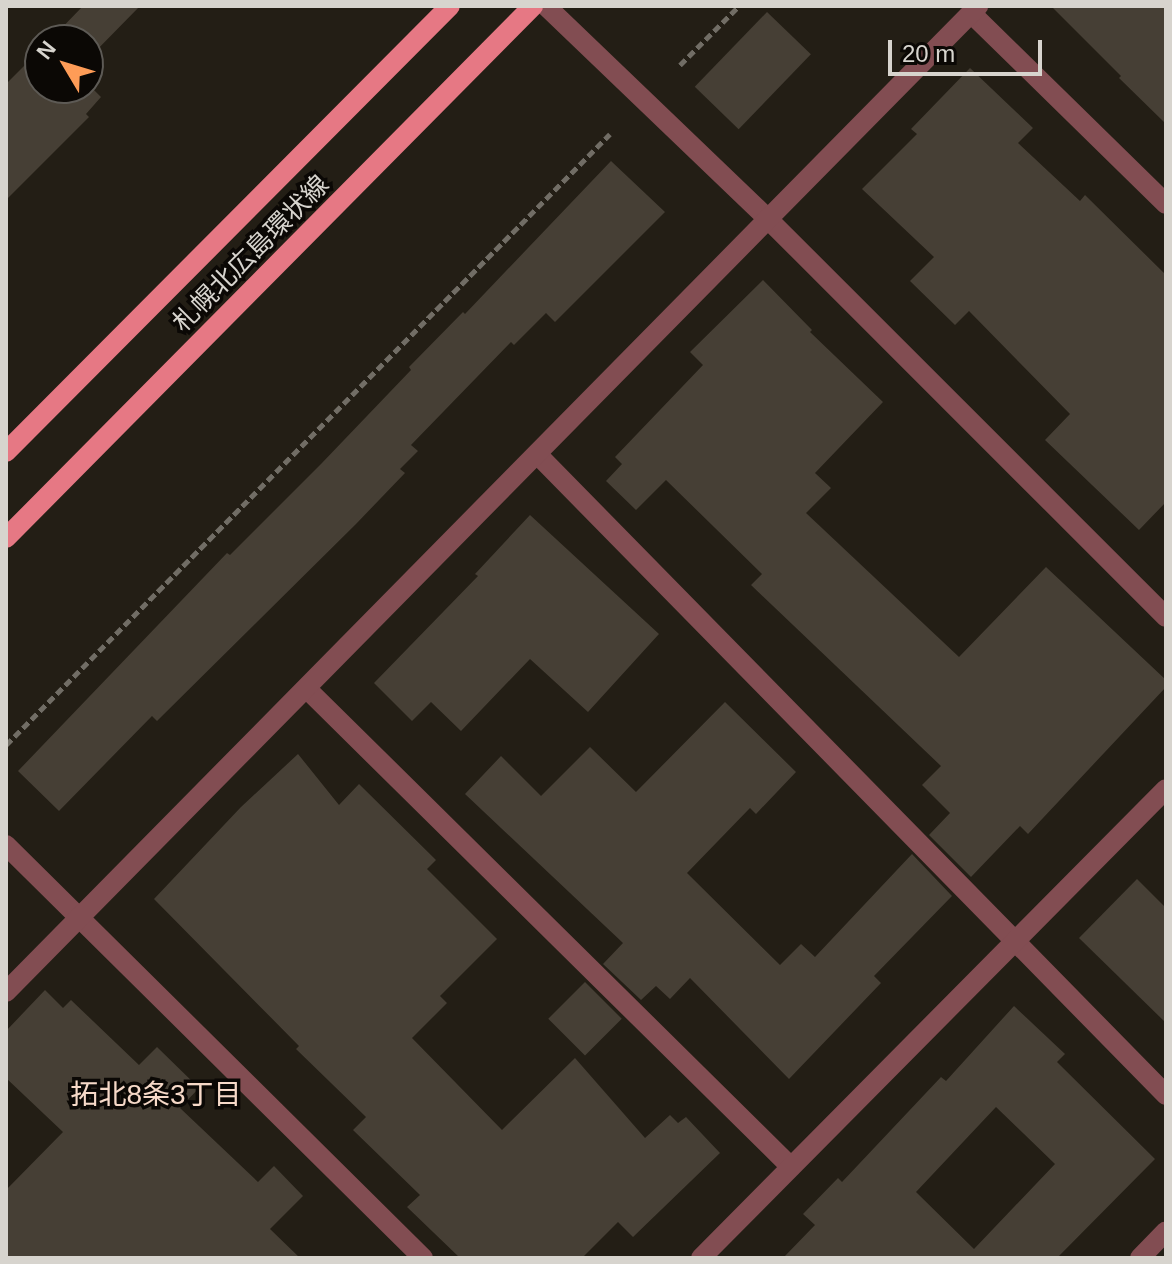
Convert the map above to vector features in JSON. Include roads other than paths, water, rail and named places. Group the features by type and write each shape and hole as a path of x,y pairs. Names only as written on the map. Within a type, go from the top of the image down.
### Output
{"main road":[{"name":"札幌北広島環状線","path":"6,452 450,6"},
{"name":"札幌北広島環状線","path":"6,538 533,6"}],"street":[{"path":"546,6 768,219 1166,617"},
{"path":"6,992 975,10 1166,204"},
{"path":"538,455 1166,1095"},
{"path":"307,689 791,1167"},
{"path":"701,1258 1166,789"},
{"path":"6,845 423,1258"},
{"path":"1140,1258 1166,1231"}],"district":[{"name":"拓北8条3丁目","path":"156,1095"}]}
